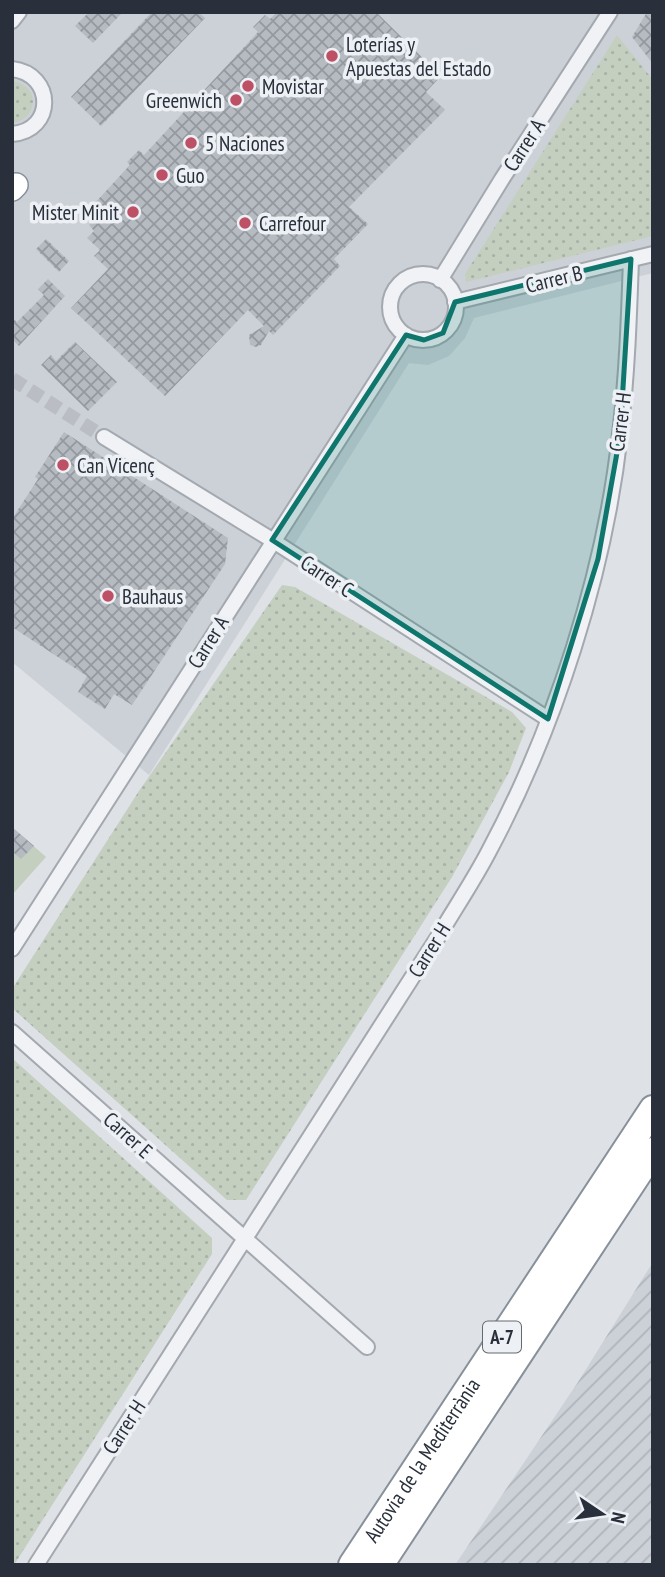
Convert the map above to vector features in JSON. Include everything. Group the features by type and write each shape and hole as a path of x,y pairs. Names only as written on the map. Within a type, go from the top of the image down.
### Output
{"highway":[{"name":"Autovia de la Mediterrània","path":"352,1565 653,1109"},
{"name":"Autovia de la Mediterrània","path":"380,1565 653,1151"}],"street":[{"path":"12,21 19,12"},
{"name":"Carrer A","path":"440,280 610,12"},
{"path":"12,134 25,132 33,127 43,113 45,102 39,82 15,68"},
{"name":"Carrer B","path":"455,302 653,254"},
{"name":"Carrer H","path":"36,1565 431,948 489,851 526,776 569,661 598,559 620,436 628,344 631,259"},
{"path":"429,275 440,280 452,293 455,302 453,321 443,333 424,340 405,335 395,325 391,315 390,304 394,292 404,280 413,276 429,275"},
{"name":"Carrer A","path":"12,949 405,335"},
{"name":"Carrer C","path":"104,437 272,541 548,719"},
{"name":"Carrer E","path":"12,1032 367,1347"}],"highlighted area":[{"path":"631,259 620,436 598,559 548,719 272,540 406,335 424,340 443,333 455,302"}],"shaded area":[{"path":"12,12 653,12 653,273 474,318 465,338 449,356 428,365 409,363 149,775 12,662"},
{"path":"653,1262 653,1565 455,1565 578,1382"}],"green space":[{"path":"617,35 653,80 653,236 466,282 465,274"},
{"path":"12,81 28,88 33,102 28,115 12,123"},
{"path":"282,585 295,587 512,712 526,728 509,772 452,877 246,1200 227,1200 12,1008 12,989 139,791"},
{"path":"12,827 46,857 12,895"},
{"path":"12,1058 212,1238 212,1254 14,1565"}],"building":[{"path":"89,12 123,12 93,43 75,26"},
{"path":"152,12 198,12 205,18 101,126 71,97"},
{"name":"Carrefour","path":"277,12 376,12 441,76 426,92 445,110 349,207 368,224 334,259 340,266 273,335 269,331 261,345 250,345 249,335 264,326 248,310 165,396 71,308 108,269 94,256 100,250 87,238 94,231 89,225 101,213 93,205 130,165 127,162 139,150 144,155 258,32 253,27 265,15 270,19"},
{"path":"647,12 653,12 653,64 632,37"},
{"path":"46,239 69,261 59,272 36,249"},
{"path":"48,279 65,296 19,346 12,339 12,318 17,322 44,295 38,289"},
{"path":"75,342 117,382 88,411 41,365 51,355 56,361"},
{"name":"Bauhaus","path":"64,432 228,538 225,564 132,705 114,694 105,709 78,692 87,676 12,627 12,519"},
{"path":"12,827 34,846 21,859 12,851"}],"tunnel":[{"path":"12,379 104,437"}],"place":[{"name":"Loterías y Apuestas del Estado","path":"332,56"},
{"name":"Movistar","path":"248,86"},
{"name":"Greenwich","path":"236,100"},
{"name":"5 Naciones","path":"191,143"},
{"name":"Guo","path":"162,175"},
{"name":"Mister Minit","path":"133,212"},
{"name":"Carrefour","path":"245,223"},
{"name":"Can Vicenç","path":"63,465"},
{"name":"Bauhaus","path":"108,596"}]}
